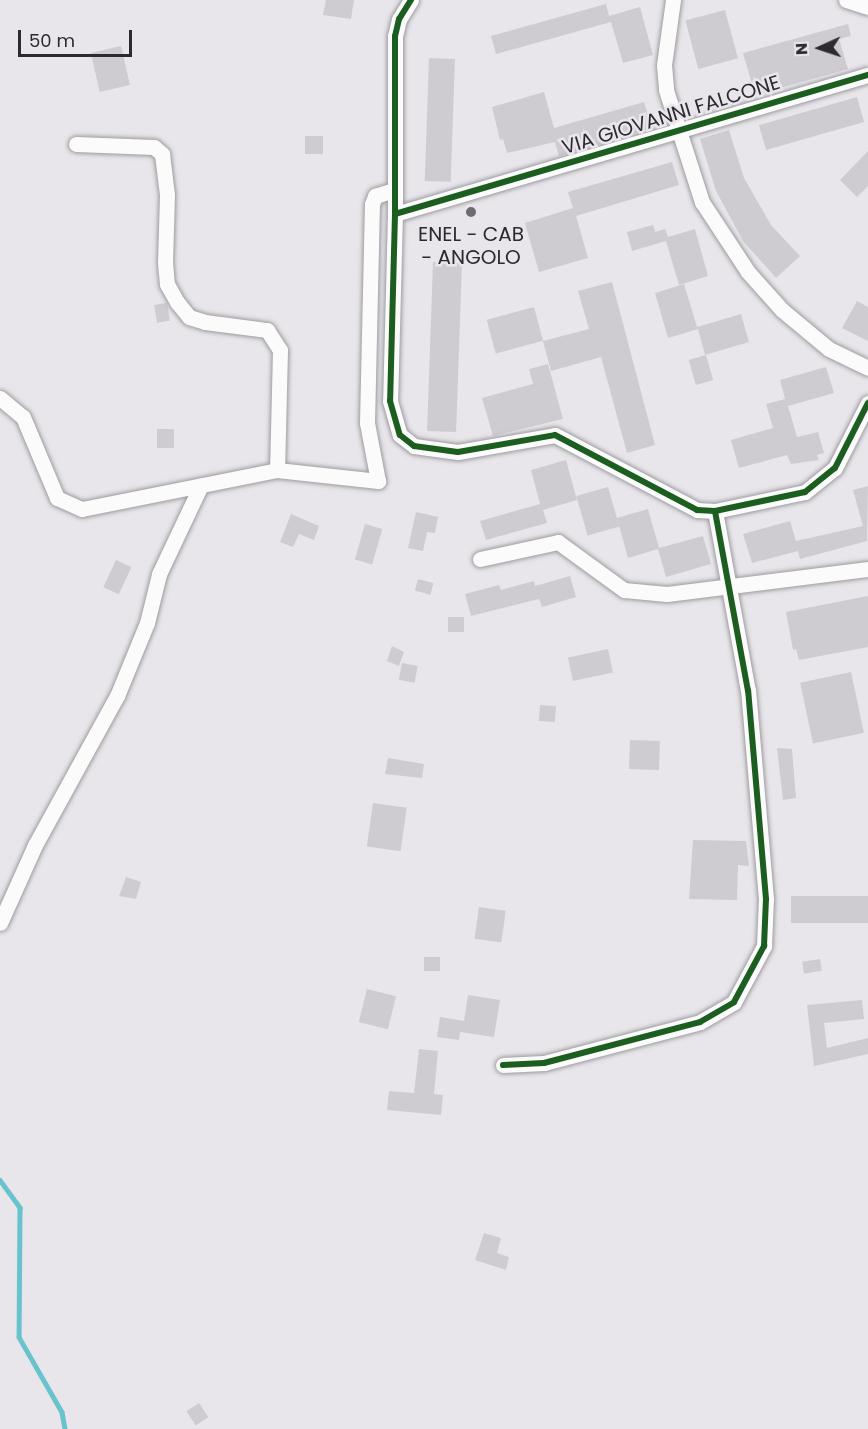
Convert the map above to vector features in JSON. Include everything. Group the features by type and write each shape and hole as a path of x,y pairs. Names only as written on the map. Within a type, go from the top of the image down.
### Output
{"street":[{"path":"411,0 399,18 394,36 395,214 390,401 400,435 414,446 458,452 555,435 697,510 715,511 805,492 835,468 868,403"},
{"path":"673,0 664,65 676,129 702,202 748,272 782,310 829,349 868,368"},
{"path":"846,0 868,7"},
{"name":"VIA GIOVANNI FALCONE","path":"395,214 485,190 676,129 868,75"},
{"path":"76,144 154,147 162,154 167,195 165,262 167,284 177,302 189,317 267,330 280,350 276,398 277,470"},
{"path":"0,398 23,417 57,498 82,509 277,470 378,481 367,423 372,204 375,195 394,190"},
{"path":"0,923 35,845 117,696 144,633 159,574 201,485"},
{"path":"503,1065 544,1063 700,1022 734,1002 764,946 766,899 748,691 715,511"},
{"path":"480,559 558,542 624,590 667,594 730,584 868,569"}],"building":[{"path":"326,0 354,0 351,19 323,15"},
{"path":"606,4 609,16 640,7 653,55 623,63 611,22 496,54 491,36"},
{"path":"725,10 738,58 698,69 685,21"},
{"path":"848,24 851,36 839,39 848,69 755,95 743,53"},
{"path":"121,46 130,85 100,92 91,53"},
{"path":"429,58 455,59 451,182 425,181"},
{"path":"544,92 554,128 644,102 652,128 559,156 555,142 507,153 503,139 500,140 492,107"},
{"path":"857,97 864,122 766,150 759,125"},
{"path":"729,130 744,178 771,225 800,256 776,278 743,241 716,191 700,139"},
{"path":"305,136 323,136 323,154 305,154"},
{"path":"868,151 868,186 857,197 840,180"},
{"path":"672,162 679,185 576,216 588,258 539,272 525,223 573,208 568,192"},
{"path":"653,225 655,232 665,229 668,237 695,229 708,276 679,285 666,241 632,251 627,232"},
{"path":"433,262 462,263 456,432 427,431"},
{"path":"612,282 655,445 627,453 601,357 551,371 543,341 589,329 578,291"},
{"path":"684,284 697,327 741,314 749,342 705,355 698,329 668,338 655,293"},
{"path":"857,301 868,307 868,341 842,328"},
{"path":"167,303 170,321 157,323 154,305"},
{"path":"534,307 543,341 496,353 487,320"},
{"path":"706,355 713,380 696,385 689,360"},
{"path":"548,364 563,419 493,436 482,398 533,384 529,369"},
{"path":"826,367 834,393 788,406 797,437 818,432 824,453 817,455 819,460 791,464 787,455 739,468 731,440 773,428 766,404 785,399 780,380"},
{"path":"157,429 174,429 174,448 157,448"},
{"path":"566,460 577,500 543,510 547,523 486,540 480,521 540,504 531,470"},
{"path":"868,486 867,541 800,559 798,551 752,563 743,534 790,521 796,541 863,526 853,490"},
{"path":"608,487 619,526 588,536 576,496"},
{"path":"648,509 659,548 703,536 711,564 666,577 658,549 628,558 617,518"},
{"path":"416,512 438,517 435,533 427,532 423,551 408,548"},
{"path":"291,514 319,526 314,540 299,534 293,547 280,542"},
{"path":"365,524 382,529 372,565 355,560"},
{"path":"116,560 131,567 119,594 103,587"},
{"path":"570,576 576,597 542,607 539,599 471,616 465,594 499,585 501,590 534,581 535,586"},
{"path":"418,579 433,583 430,595 415,591"},
{"path":"868,596 868,647 799,660 796,649 793,650 786,612"},
{"path":"448,617 464,617 464,632 448,632"},
{"path":"392,646 404,652 399,666 387,661"},
{"path":"608,649 613,672 573,681 568,658"},
{"path":"402,663 418,666 414,683 399,680"},
{"path":"851,672 864,733 813,743 800,683"},
{"path":"540,705 556,706 555,722 539,721"},
{"path":"630,740 660,741 659,770 629,769"},
{"path":"777,748 792,749 796,798 783,800"},
{"path":"388,758 424,764 422,778 385,774"},
{"path":"373,803 407,808 401,851 367,847"},
{"path":"693,840 746,841 749,866 738,865 737,900 689,899"},
{"path":"126,877 141,882 136,899 119,896"},
{"path":"791,896 868,896 868,923 791,923"},
{"path":"479,907 506,911 501,942 475,939"},
{"path":"424,957 440,957 440,971 424,971"},
{"path":"820,959 822,971 804,974 802,962"},
{"path":"367,989 396,996 388,1029 359,1022"},
{"path":"468,995 500,1000 494,1037 460,1032 459,1040 437,1037 440,1017 464,1021"},
{"path":"862,1000 864,1019 824,1023 827,1048 868,1038 868,1054 814,1066 807,1005"},
{"path":"419,1049 438,1051 434,1094 443,1095 441,1115 387,1110 389,1091 414,1093"},
{"path":"484,1233 501,1238 497,1253 509,1257 506,1270 475,1260"},
{"path":"199,1403 208,1417 196,1425 186,1411"}],"waterway":[{"path":"0,1180 20,1208 19,1337 62,1412 65,1429"}],"cycle path":[{"path":"411,0 399,19 395,36 395,214 390,401 400,435 414,446 458,452 555,435 697,510 715,511 805,492 835,468 868,403"},
{"path":"395,214 868,75"},
{"path":"503,1065 544,1063 700,1022 734,1002 764,946 766,899 748,691 715,511"}],"place":[{"name":"ENEL - CAB - ANGOLO","path":"471,212"}]}
